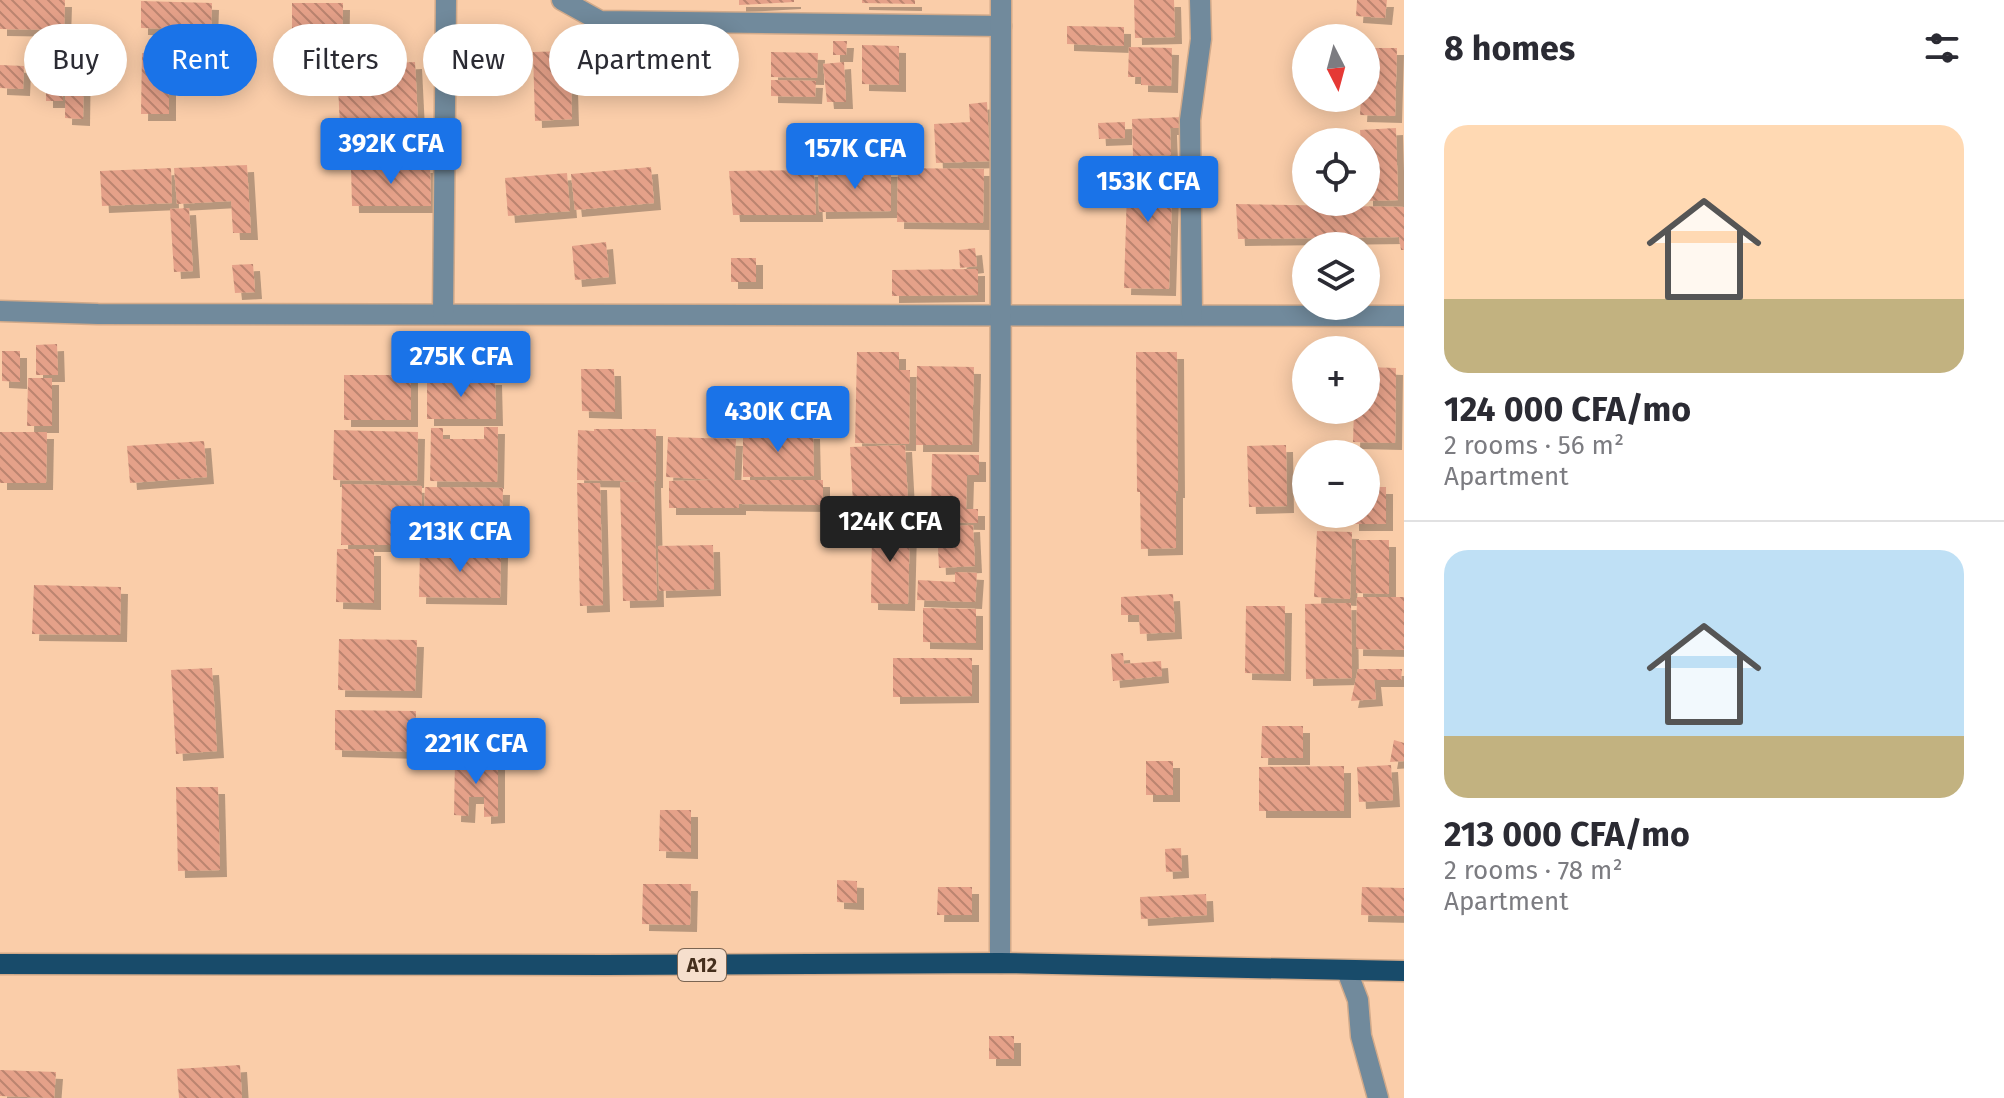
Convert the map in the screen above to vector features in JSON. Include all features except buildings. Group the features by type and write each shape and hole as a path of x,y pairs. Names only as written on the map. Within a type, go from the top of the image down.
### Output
{"main road":[{"name":"A12","path":"0,964 1000,963 1404,971"}],"street":[{"path":"443,314 446,0"},
{"path":"562,0 600,21 1001,26"},
{"path":"1000,963 1001,0"},
{"path":"1192,315 1190,120 1201,39 1200,0"},
{"path":"0,311 98,314 1404,316"},
{"path":"1347,971 1358,1000 1361,1036 1378,1098"}]}
